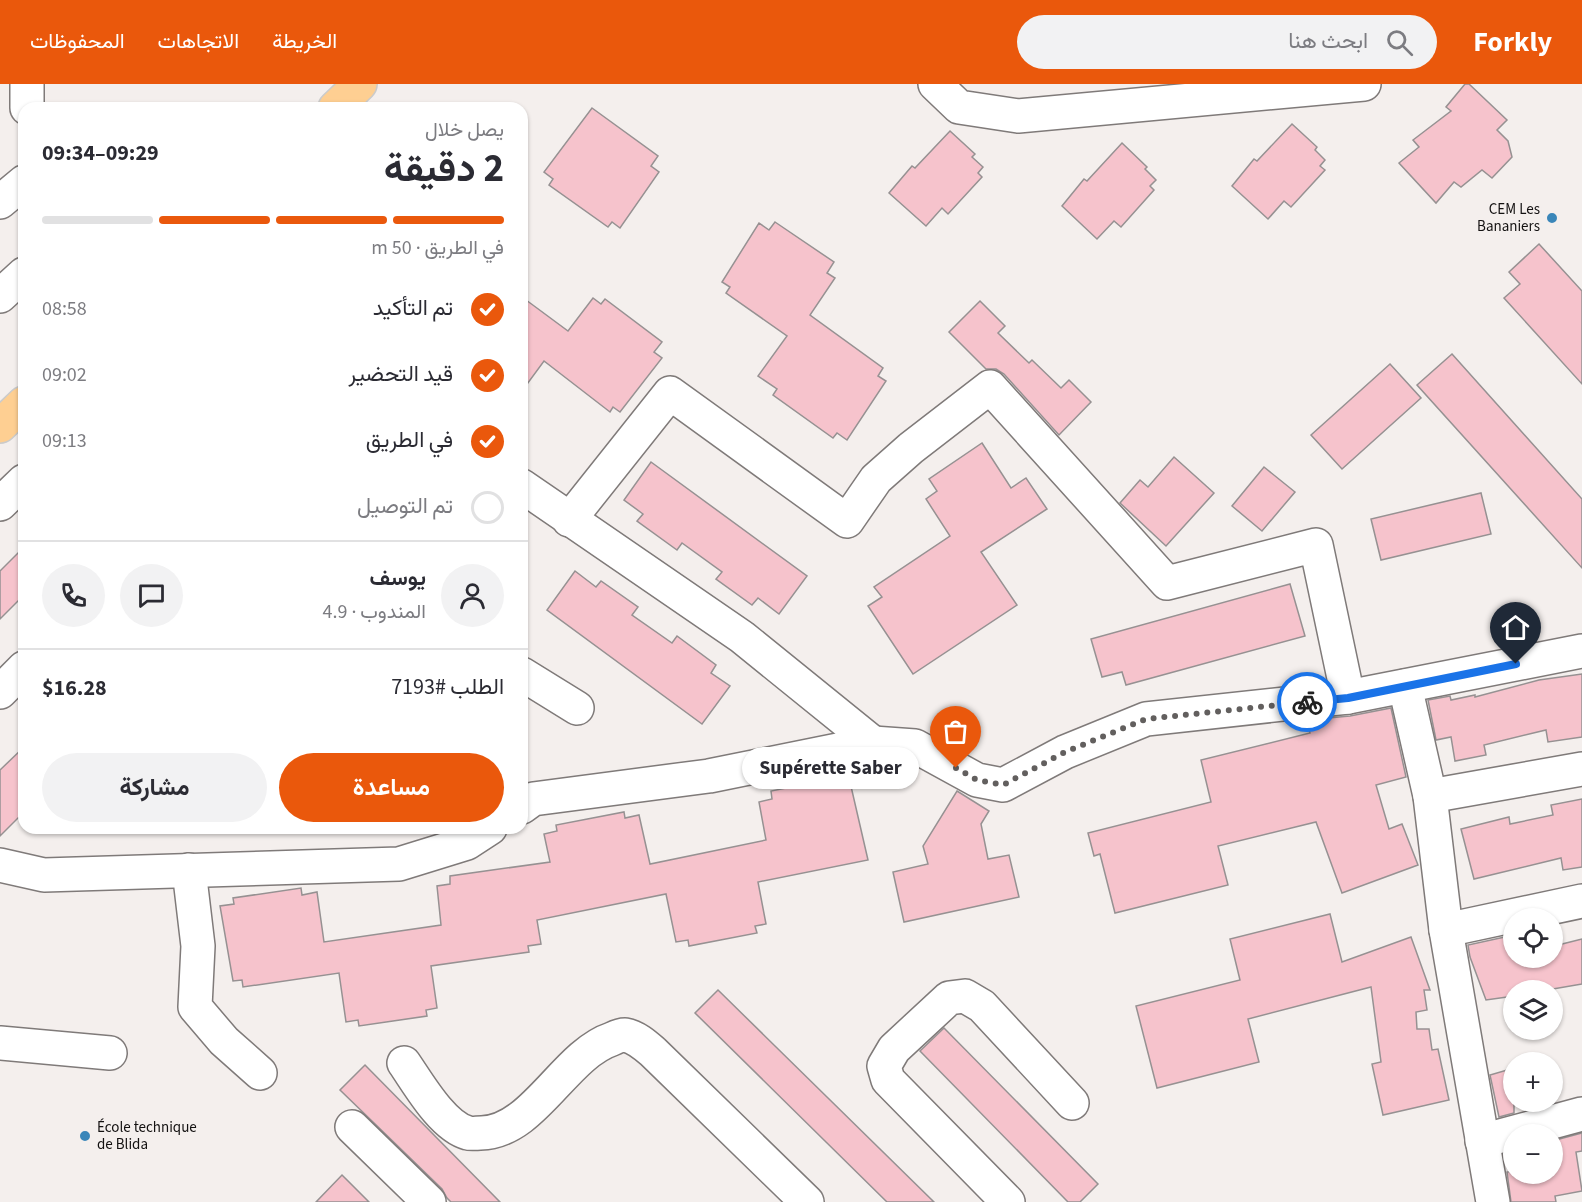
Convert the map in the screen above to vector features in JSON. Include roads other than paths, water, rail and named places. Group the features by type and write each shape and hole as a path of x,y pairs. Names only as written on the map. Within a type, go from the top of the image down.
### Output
{"main road":[{"path":"341,102 360,84"},
{"path":"0,426 18,409"}],"street":[{"path":"27,84 27,102"},
{"path":"935,84 959,107 1018,116 1364,84"},
{"path":"0,202 18,187"},
{"path":"0,296 18,280"},
{"path":"569,520 670,393 847,521 876,479 911,448 990,387 1167,584 1316,545 1348,698"},
{"path":"0,504 18,487"},
{"path":"528,490 742,637 873,743"},
{"path":"528,803 533,799 709,776 873,743 915,746 977,780 1003,785 1065,752 1146,719 1348,698 1582,651"},
{"path":"0,692 18,674"},
{"path":"528,678 577,708"},
{"path":"1405,686 1430,796 1446,930 1493,1202"},
{"path":"1430,796 1582,769"},
{"path":"0,866 44,875 399,864 467,843 481,834"},
{"path":"189,870 198,946 195,1008 224,1041 260,1073"},
{"path":"1446,930 1582,901"},
{"path":"1008,1202 888,1080 884,1066 894,1049 949,998 965,996 982,1006 1072,1103"},
{"path":"404,1062 432,1105 450,1123 468,1133 492,1133 516,1123 603,1042 624,1035 639,1041 653,1052 807,1202"},
{"path":"0,1043 110,1053"},
{"path":"1482,1141 1582,1114"},
{"path":"352,1127 429,1202"}],"place":[{"name":"CEM Les Bananiers","path":"1552,218"},
{"name":"Supérette Saber","path":"956,768"},
{"name":"École technique de Blida","path":"85,1136"}]}
